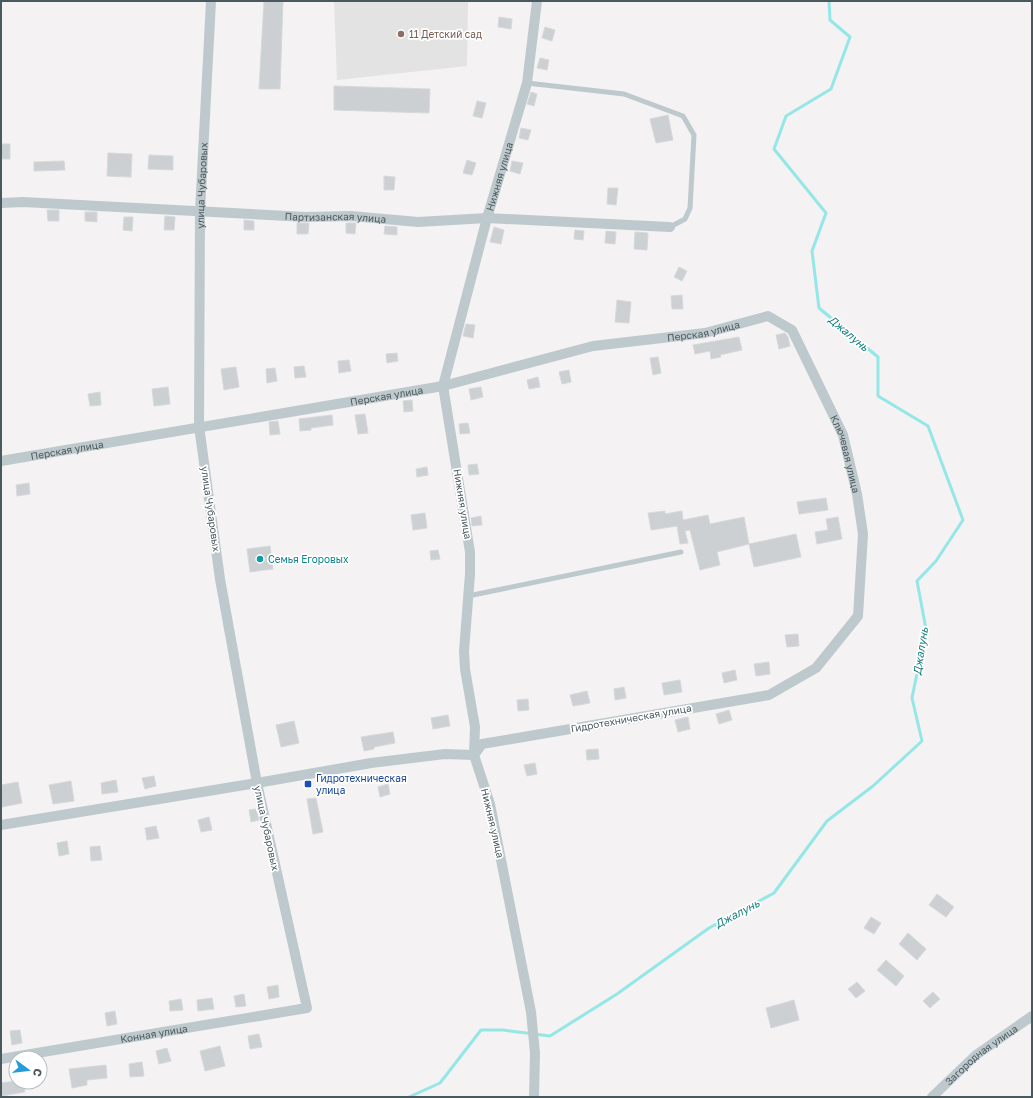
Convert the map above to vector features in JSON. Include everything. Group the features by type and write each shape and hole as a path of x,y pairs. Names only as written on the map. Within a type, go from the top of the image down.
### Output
{"street":[{"name":"улица Чубаровых","path":"211,1 200,211 199,426 220,579 257,783 307,1008"},
{"name":"Нижняя улица","path":"534,1097 535,1053 531,1012 490,804 474,755 475,727 465,669 464,651 470,552 443,386 487,218 526,83 537,1"},
{"name":"Партизанская улица","path":"1,203 23,202 306,217 351,216 418,222 487,218 670,227"},
{"name":"Перская улица","path":"1,461 199,426 443,386 593,346 705,333 768,316"},
{"name":"Ключевая улица","path":"768,316 792,330 843,435 857,494 863,534 858,616"},
{"name":"Гидротехническая улица","path":"474,755 482,744 769,694 816,668 858,616"},
{"path":"1,825 371,763 445,754 474,755"},
{"name":"Конная улица","path":"1,1059 307,1008"},
{"name":"Загородная улица","path":"932,1097 976,1055 1032,1016"}],"lane":[{"path":"526,83 624,94 683,116 694,135 690,208 685,219 670,227"},
{"path":"468,596 681,552"}],"shaded area":[{"name":"11 Детский сад","path":"334,1 468,1 467,66 337,80"}],"building":[{"path":"264,1 283,1 280,89 259,89"},
{"path":"499,17 512,19 511,29 498,27"},
{"path":"545,27 555,30 552,41 542,38"},
{"path":"540,58 549,60 547,70 537,68"},
{"path":"334,86 430,89 429,113 334,110"},
{"path":"531,92 537,94 534,106 527,104"},
{"path":"477,101 486,103 482,118 473,116"},
{"path":"668,115 673,140 656,143 650,119"},
{"path":"521,128 531,130 528,140 519,138"},
{"path":"1,144 10,144 10,159 1,159"},
{"path":"108,153 132,154 131,177 107,176"},
{"path":"149,155 173,156 173,170 148,169"},
{"path":"467,160 476,163 472,175 463,173"},
{"path":"64,161 65,170 34,171 34,162"},
{"path":"512,161 523,163 520,174 510,171"},
{"path":"384,176 395,177 394,190 384,190"},
{"path":"608,188 618,188 616,205 607,204"},
{"path":"47,210 59,210 59,221 48,221"},
{"path":"85,212 97,212 97,222 85,221"},
{"path":"165,216 175,217 174,230 164,230"},
{"path":"124,217 133,217 132,231 123,230"},
{"path":"244,220 254,221 254,230 244,230"},
{"path":"297,223 309,223 308,234 297,234"},
{"path":"346,223 356,223 355,234 346,233"},
{"path":"385,226 397,227 397,235 384,234"},
{"path":"494,227 504,230 501,244 490,242"},
{"path":"575,230 584,231 583,240 574,239"},
{"path":"606,231 616,232 615,244 605,243"},
{"path":"635,232 648,233 647,250 634,249"},
{"path":"679,267 687,271 682,281 674,277"},
{"path":"682,295 683,309 672,309 671,296"},
{"path":"617,300 631,302 629,323 615,322"},
{"path":"466,324 475,325 473,338 463,336"},
{"path":"785,333 788,337 790,346 779,349 776,335"},
{"path":"739,337 742,350 720,355 721,357 711,359 710,351 695,354 693,345"},
{"path":"397,353 398,361 387,363 386,354"},
{"path":"658,357 661,373 653,375 650,358"},
{"path":"349,360 351,371 339,373 338,361"},
{"path":"304,366 306,377 295,378 294,367"},
{"path":"236,367 239,387 224,390 221,369"},
{"path":"275,368 277,381 267,383 266,369"},
{"path":"569,370 571,382 562,384 559,372"},
{"path":"538,377 540,387 529,389 527,380"},
{"path":"168,387 170,404 154,406 152,389"},
{"path":"481,387 483,397 471,400 469,389"},
{"path":"100,392 101,405 90,406 88,394"},
{"path":"412,400 413,411 404,412 403,401"},
{"path":"365,414 368,433 358,434 355,415"},
{"path":"332,415 333,425 300,431 299,419"},
{"path":"278,421 280,434 270,435 269,422"},
{"path":"468,423 470,433 460,434 459,424"},
{"path":"477,464 479,474 469,475 468,465"},
{"path":"427,467 428,475 417,477 416,469"},
{"path":"29,483 30,494 17,496 16,485"},
{"path":"826,498 828,510 799,514 797,502"},
{"path":"665,511 665,514 682,511 683,520 708,515 710,524 744,517 749,544 717,552 720,565 700,570 690,530 685,531 688,543 680,544 677,526 651,530 648,513"},
{"path":"425,513 427,528 413,530 411,515"},
{"path":"481,516 482,525 472,526 471,518"},
{"path":"838,517 842,539 817,544 815,532 828,530 826,519"},
{"path":"796,534 801,557 754,567 749,544"},
{"name":"Семья Егоровых","path":"270,546 273,569 250,572 247,549"},
{"path":"438,550 440,559 431,560 430,551"},
{"path":"798,634 799,646 787,647 785,635"},
{"path":"769,662 770,674 756,676 754,664"},
{"path":"735,670 737,680 724,683 722,673"},
{"path":"680,680 682,692 664,695 662,683"},
{"path":"624,687 626,698 615,700 614,689"},
{"path":"587,691 590,703 573,706 570,695"},
{"path":"528,699 529,710 518,711 517,700"},
{"path":"729,710 732,720 719,724 716,714"},
{"path":"448,715 450,726 433,729 431,718"},
{"path":"688,717 690,729 678,732 675,720"},
{"path":"294,721 299,743 281,747 276,725"},
{"path":"393,732 395,743 374,747 374,749 364,751 361,737"},
{"path":"598,749 599,759 587,760 586,750"},
{"path":"535,763 537,774 527,776 524,765"},
{"path":"154,776 156,786 145,789 142,778"},
{"path":"116,780 118,792 102,794 101,783"},
{"path":"71,781 74,801 53,804 49,785"},
{"path":"18,782 22,803 2,807 1,785"},
{"path":"388,784 390,794 380,797 378,787"},
{"path":"316,798 323,832 313,834 307,799"},
{"path":"256,809 259,820 251,822 249,810"},
{"path":"209,817 212,830 201,832 198,820"},
{"path":"156,826 159,838 147,840 145,828"},
{"path":"67,841 69,854 59,856 57,843"},
{"path":"100,846 102,860 91,861 90,847"},
{"path":"937,894 954,907 946,917 929,905"},
{"path":"871,917 881,923 874,934 864,928"},
{"path":"908,933 926,949 917,960 899,944"},
{"path":"886,960 904,976 896,986 877,970"},
{"path":"857,982 865,991 856,998 848,989"},
{"path":"278,985 279,997 269,999 267,987"},
{"path":"933,992 940,999 930,1008 923,1001"},
{"path":"244,994 246,1006 236,1007 234,996"},
{"path":"212,998 214,1009 198,1011 197,1000"},
{"path":"181,999 183,1010 170,1011 169,1001"},
{"path":"794,1000 799,1020 771,1028 766,1008"},
{"path":"115,1011 117,1024 107,1026 105,1013"},
{"path":"20,1030 22,1043 12,1045 10,1031"},
{"path":"259,1034 262,1047 250,1049 248,1036"},
{"path":"220,1046 225,1066 205,1071 200,1051"},
{"path":"167,1048 171,1061 159,1064 156,1051"},
{"path":"142,1062 144,1076 130,1077 129,1064"},
{"path":"106,1065 107,1078 87,1080 87,1085 72,1088 69,1069"},
{"path":"8,1082 8,1090 25,1090 25,1092 1,1096 1,1083"}],"waterway":[{"name":"Джалунь","path":"409,1097 440,1083 481,1030 503,1030 550,1036 617,994 709,928 774,893 827,821 873,786 922,741 912,698 926,629 917,581 936,561 963,520 928,426 878,396 878,357 819,308 812,251 826,213 774,149 786,116 831,89 850,37 830,20 829,1"}],"place":[{"name":"11 Детский сад","path":"401,34"},
{"name":"Семья Егоровых","path":"260,559"},
{"name":"Гидротехническая улица","path":"308,784"}]}
